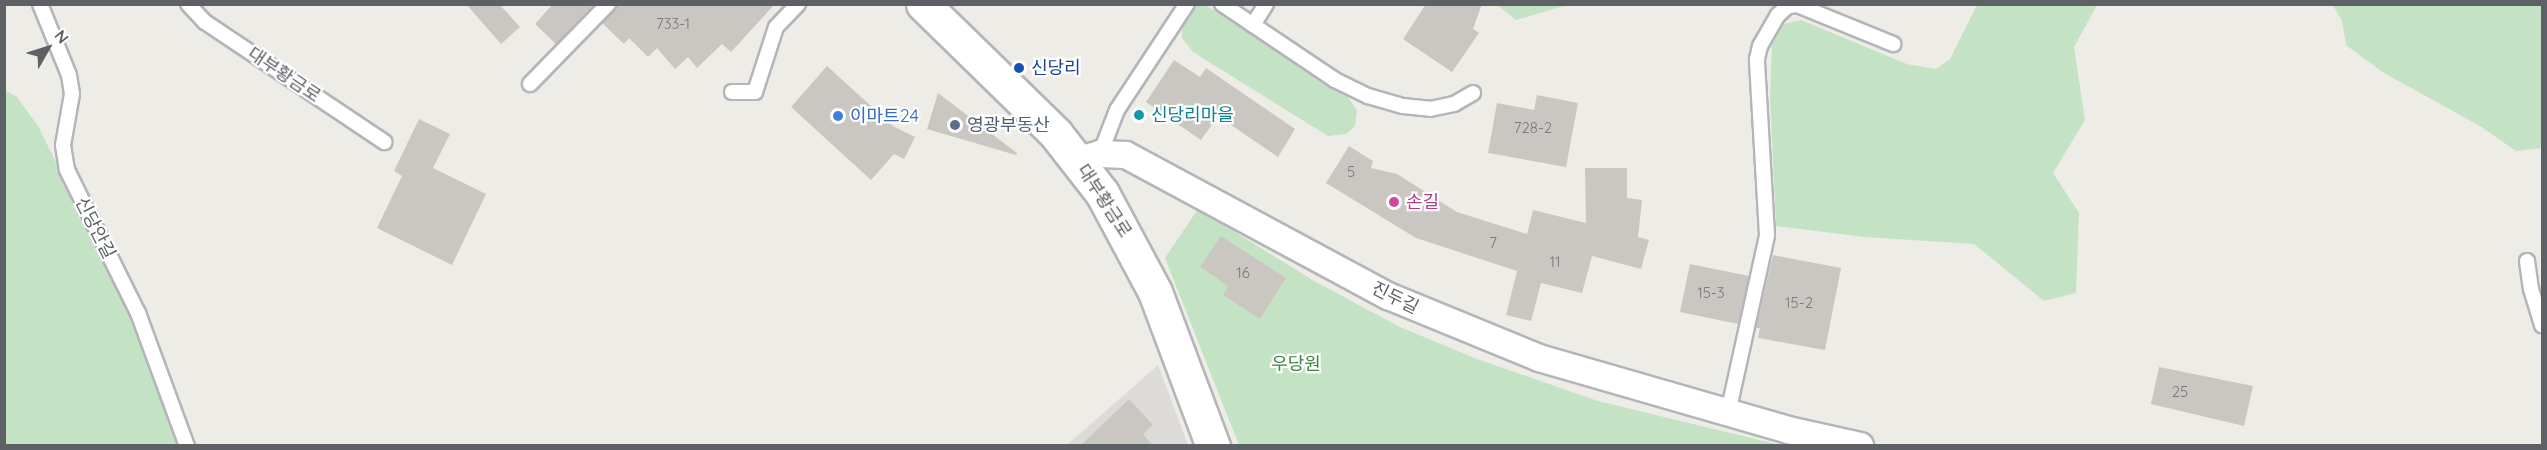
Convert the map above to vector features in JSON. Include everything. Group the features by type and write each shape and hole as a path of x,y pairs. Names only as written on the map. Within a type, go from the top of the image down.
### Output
{"main road":[{"name":"대부황금로","path":"923,4 1028,105 1089,157 1155,292 1213,446"}],"street":[{"name":"진두길","path":"1089,157 1126,155 1153,167 1388,296 1460,329 1580,372 1728,414 1860,446"}],"lane":[{"name":"신당안길","path":"40,4 69,75 72,94 63,145 67,170 138,313 187,446"},
{"name":"대부황금로","path":"188,4 205,22 384,142"},
{"path":"530,84 608,4"},
{"path":"732,92 755,92 776,27 798,4"},
{"name":"대부황금로","path":"1089,157 1187,4"},
{"path":"1222,4 1335,80 1377,99 1431,109 1454,104 1473,93"},
{"path":"1253,26 1266,4"},
{"path":"1728,414 1767,235 1757,59 1760,46 1778,15 1788,6 1797,5 1893,44"},
{"path":"2527,261 2530,289 2542,325"}],"shaded area":[{"path":"1158,365 1188,445 1067,445"}],"green space":[{"path":"1195,5 1207,6 1347,96 1357,110 1355,126 1346,134 1328,136 1193,52 1182,38 1182,24"},
{"path":"1497,5 1567,5 1516,20"},
{"path":"1977,5 2097,5 2074,47 2085,120 2053,173 2079,213 2076,293 2044,301 1974,244 1865,237 1776,226 1770,98 1772,45 1784,24 1801,20 1907,64 1936,69 1950,59"},
{"path":"2333,5 2542,5 2542,148 2516,151 2480,126 2384,73 2346,45 2342,21"},
{"path":"4,90 17,97 38,126 133,318 180,445 5,445"},
{"name":"우당원","path":"1198,209 1314,281 1400,327 1477,359 1598,401 1780,445 1239,445 1165,258"}],"building":[{"path":"466,4 499,4 520,27 501,44"},
{"path":"553,4 595,4 556,44 535,24"},
{"path":"617,4 775,4 731,52 722,44 697,68 688,57 675,69 657,48 648,57 629,38 624,44 602,23"},
{"path":"1426,4 1482,4 1473,29 1479,33 1452,72 1403,39"},
{"path":"1174,60 1200,77 1206,68 1295,129 1278,157 1218,116 1201,140 1146,102"},
{"path":"827,66 893,126 915,137 904,159 894,154 871,180 791,107"},
{"path":"938,93 1017,153 1016,155 927,129"},
{"path":"1537,95 1578,103 1566,167 1488,153 1497,103 1534,110"},
{"path":"419,119 450,134 433,168 486,194 452,265 377,228 402,176 394,171"},
{"path":"1349,146 1373,161 1371,168 1397,174 1457,212 1527,234 1533,210 1586,223 1585,168 1627,168 1627,198 1642,200 1638,237 1649,240 1641,269 1592,256 1582,293 1541,283 1531,321 1506,315 1517,271 1416,238 1326,183"},
{"path":"1221,236 1286,278 1260,319 1223,295 1228,286 1200,267"},
{"path":"1773,255 1841,268 1825,350 1758,338 1760,328 1756,328"},
{"path":"1690,264 1749,276 1738,324 1680,312"},
{"path":"2159,367 2253,386 2244,426 2151,404"},
{"path":"1129,399 1153,425 1143,434 1153,446 1080,446"}],"place":[{"name":"신당리","path":"1019,68"},
{"name":"신당리마을","path":"1139,115"},
{"name":"이마트24","path":"838,116"},
{"name":"영광부동산","path":"955,125"},
{"name":"손길","path":"1394,202"}]}
